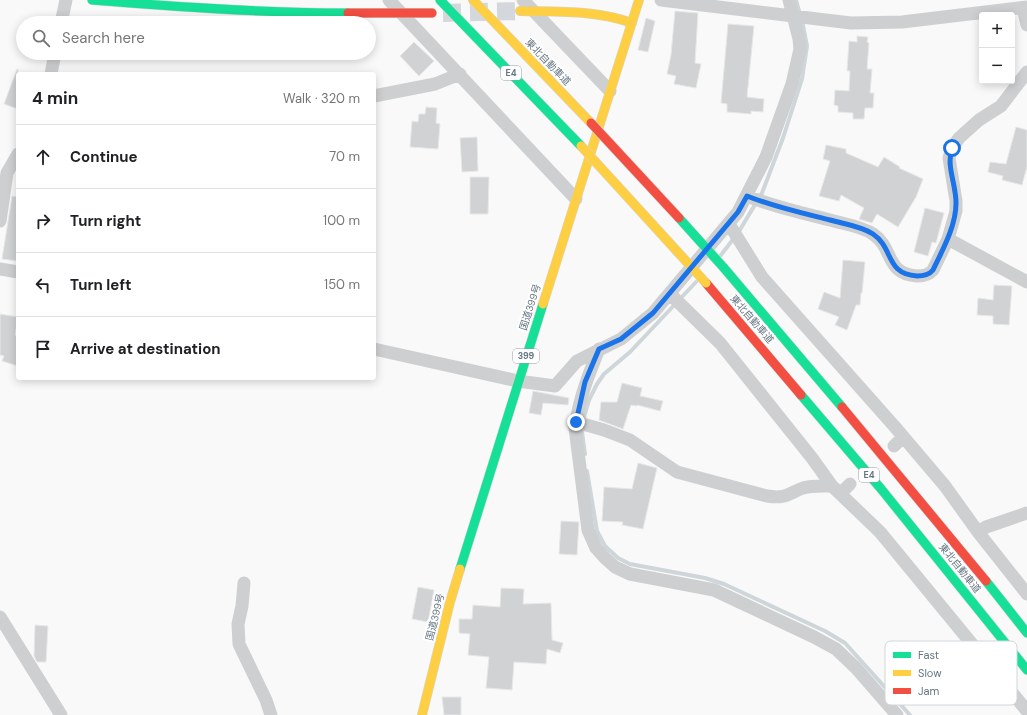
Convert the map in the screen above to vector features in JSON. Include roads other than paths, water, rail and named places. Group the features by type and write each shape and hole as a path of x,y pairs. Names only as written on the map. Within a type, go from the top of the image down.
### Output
{"main road":[{"path":"92,0 300,13 432,13"},
{"name":"東北自動車道","path":"440,0 581,146 706,283 887,496 1004,641"},
{"name":"東北自動車道","path":"473,0 591,123 724,268 827,388 978,571 1027,633"},
{"name":"国道399号","path":"422,715 450,602 518,381 640,0"},
{"path":"525,8 607,15 618,17 632,23"},
{"name":"東北自動車道","path":"1017,658 1027,670"}],"street":[{"path":"63,16 66,0"},
{"path":"390,0 576,199"},
{"path":"661,0 851,23 902,22 1025,7 1027,25"},
{"path":"376,349 518,381 555,386 577,361 621,339 653,313 675,299 730,227 738,212 754,199 766,156 792,84 800,49 800,39 796,17 790,0"},
{"path":"525,8 557,34 610,90"},
{"path":"51,72 54,60"},
{"path":"754,199 856,227 873,234 881,242 894,265 900,272 925,276 930,274 948,239 956,206 949,158 952,148 959,138 979,120 1001,106 1027,72"},
{"path":"376,96 435,84 460,74"},
{"path":"0,221 7,173 16,157"},
{"path":"730,227 762,277 945,486 978,532 1027,594"},
{"path":"948,239 1027,282"},
{"path":"0,269 16,272"},
{"path":"675,299 720,343 756,386 836,490 880,532 970,641"},
{"path":"582,423 585,382 599,349"},
{"path":"582,423 630,440 677,472 767,496 778,498 816,485 836,490 850,484"},
{"path":"582,423 575,428 576,447 588,530 596,548 605,558 615,567 630,574 714,590 820,640 836,649 856,668 885,702"},
{"path":"894,446 903,437"},
{"path":"978,532 986,527 1027,513"},
{"path":"244,582 242,606 238,624 239,644 266,700 271,715"},
{"path":"0,617 61,715"},
{"path":"1017,698 1027,710"},
{"path":"887,705 896,715"}],"waterway":[{"path":"738,233 762,193 783,138 802,79 807,46 796,0"},
{"path":"721,255 734,238"},
{"path":"585,454 582,432 584,417 589,400 597,384 604,374 630,352 696,282"},
{"path":"587,471 597,531 605,546 618,558 630,564 705,578 724,584 825,631 845,643 885,687"},
{"path":"901,705 910,715"}],"tunnel":[{"path":"443,13 520,11"}]}
